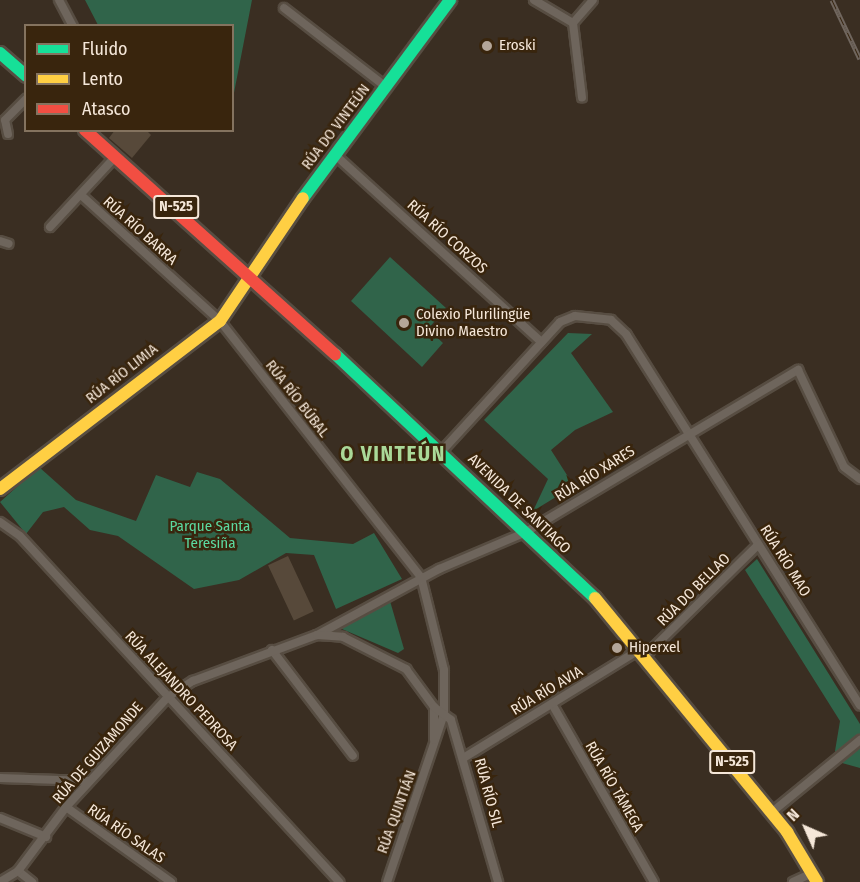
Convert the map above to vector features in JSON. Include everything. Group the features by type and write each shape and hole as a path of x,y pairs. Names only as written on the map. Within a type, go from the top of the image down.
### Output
{"main road":[{"name":"RÚA DO VINTEÚN","path":"251,274 334,154 450,0"},
{"path":"0,53 24,74"},
{"name":"AVENIDA DE SANTIAGO","path":"97,137 115,157 251,274 441,452 526,532 645,651 772,812 814,877"},
{"name":"RÚA RÍO LIMIA","path":"0,489 220,321 251,274"}],"street":[{"path":"59,0 72,24"},
{"path":"534,0 573,23"},
{"path":"582,97 573,23 593,0"},
{"path":"284,9 385,86"},
{"path":"8,134 5,120 24,101"},
{"name":"RÚA RÍO CORZOS","path":"334,154 541,342"},
{"name":"RÚA RÍO BARRA","path":"115,157 81,195 220,321"},
{"path":"51,227 81,195"},
{"name":"RÚA RÍO MAO","path":"441,452 541,342 567,318 611,320 626,334 860,705"},
{"name":"RÚA RÍO BÚBAL","path":"220,321 421,577"},
{"name":"RÚA RÍO XARES","path":"272,650 317,635 421,577 526,532 687,432 798,370 844,467 860,479"},
{"name":"RÚA ALEJANDRO PEDROSA","path":"0,522 20,536 339,882"},
{"name":"RÚA DO BELLAO","path":"645,651 758,545"},
{"name":"RÚA RÍO SIL","path":"421,577 444,670 444,714 465,757 498,882"},
{"name":"RÚA RÍO SIL","path":"317,635 343,637 406,669 434,707 444,714"},
{"path":"272,650 353,756"},
{"name":"RÚA DE GUIZAMONDE","path":"0,882 18,871 46,837 66,807 168,697 193,681 272,650"},
{"name":"RÚA RÍO AVIA","path":"465,757 645,651"},
{"name":"RÚA RÍO TÁMEGA","path":"552,704 654,882"},
{"name":"RÚA QUINTIÁN","path":"434,707 434,750"},
{"name":"RÚA QUINTIÁN","path":"387,882 434,750 444,714"},
{"path":"772,812 860,740"},
{"path":"0,778 89,781"},
{"name":"RÚA RÍO SALAS","path":"66,807 171,882"},
{"path":"0,818 46,837"},
{"path":"18,871 29,881"},
{"path":"794,882 814,877"}],"green space":[{"path":"85,0 252,0 234,93 234,24 97,24"},
{"path":"390,257 446,308 428,329 443,343 422,367 351,301"},
{"path":"568,333 592,334 571,353 613,412 575,430 551,450 574,486 533,511 548,479 484,420"},
{"name":"Parque Santa Teresiña","path":"39,467 76,500 136,521 156,475 190,487 197,472 220,479 290,538 353,544 374,533 402,579 336,609 314,555 286,553 239,580 194,589 118,536 90,530 64,507 43,512 26,534 0,502"},
{"path":"757,559 860,724 860,768 842,763 835,751 840,721 745,570"},
{"path":"390,601 404,649 398,653 335,626"}],"building":[{"path":"114,132 148,132 151,135 132,158 109,138"},
{"path":"288,556 314,611 294,621 268,565"}],"railway":[{"path":"832,0 860,59"}],"traffic: fast":[{"path":"303,198 450,0"},
{"path":"0,53 24,74"},
{"path":"335,354 595,598"}],"traffic: slow":[{"path":"0,489 220,321 303,198"},
{"path":"595,598 787,832 817,882"}],"traffic: jam":[{"path":"87,132 335,354"}],"place":[{"name":"Eroski","path":"487,46"},
{"name":"Colexio Plurilingüe Divino Maestro","path":"404,323"},
{"name":"Hiperxel","path":"617,648"}],"district":[{"name":"O VINTEÚN","path":"393,454"}]}
